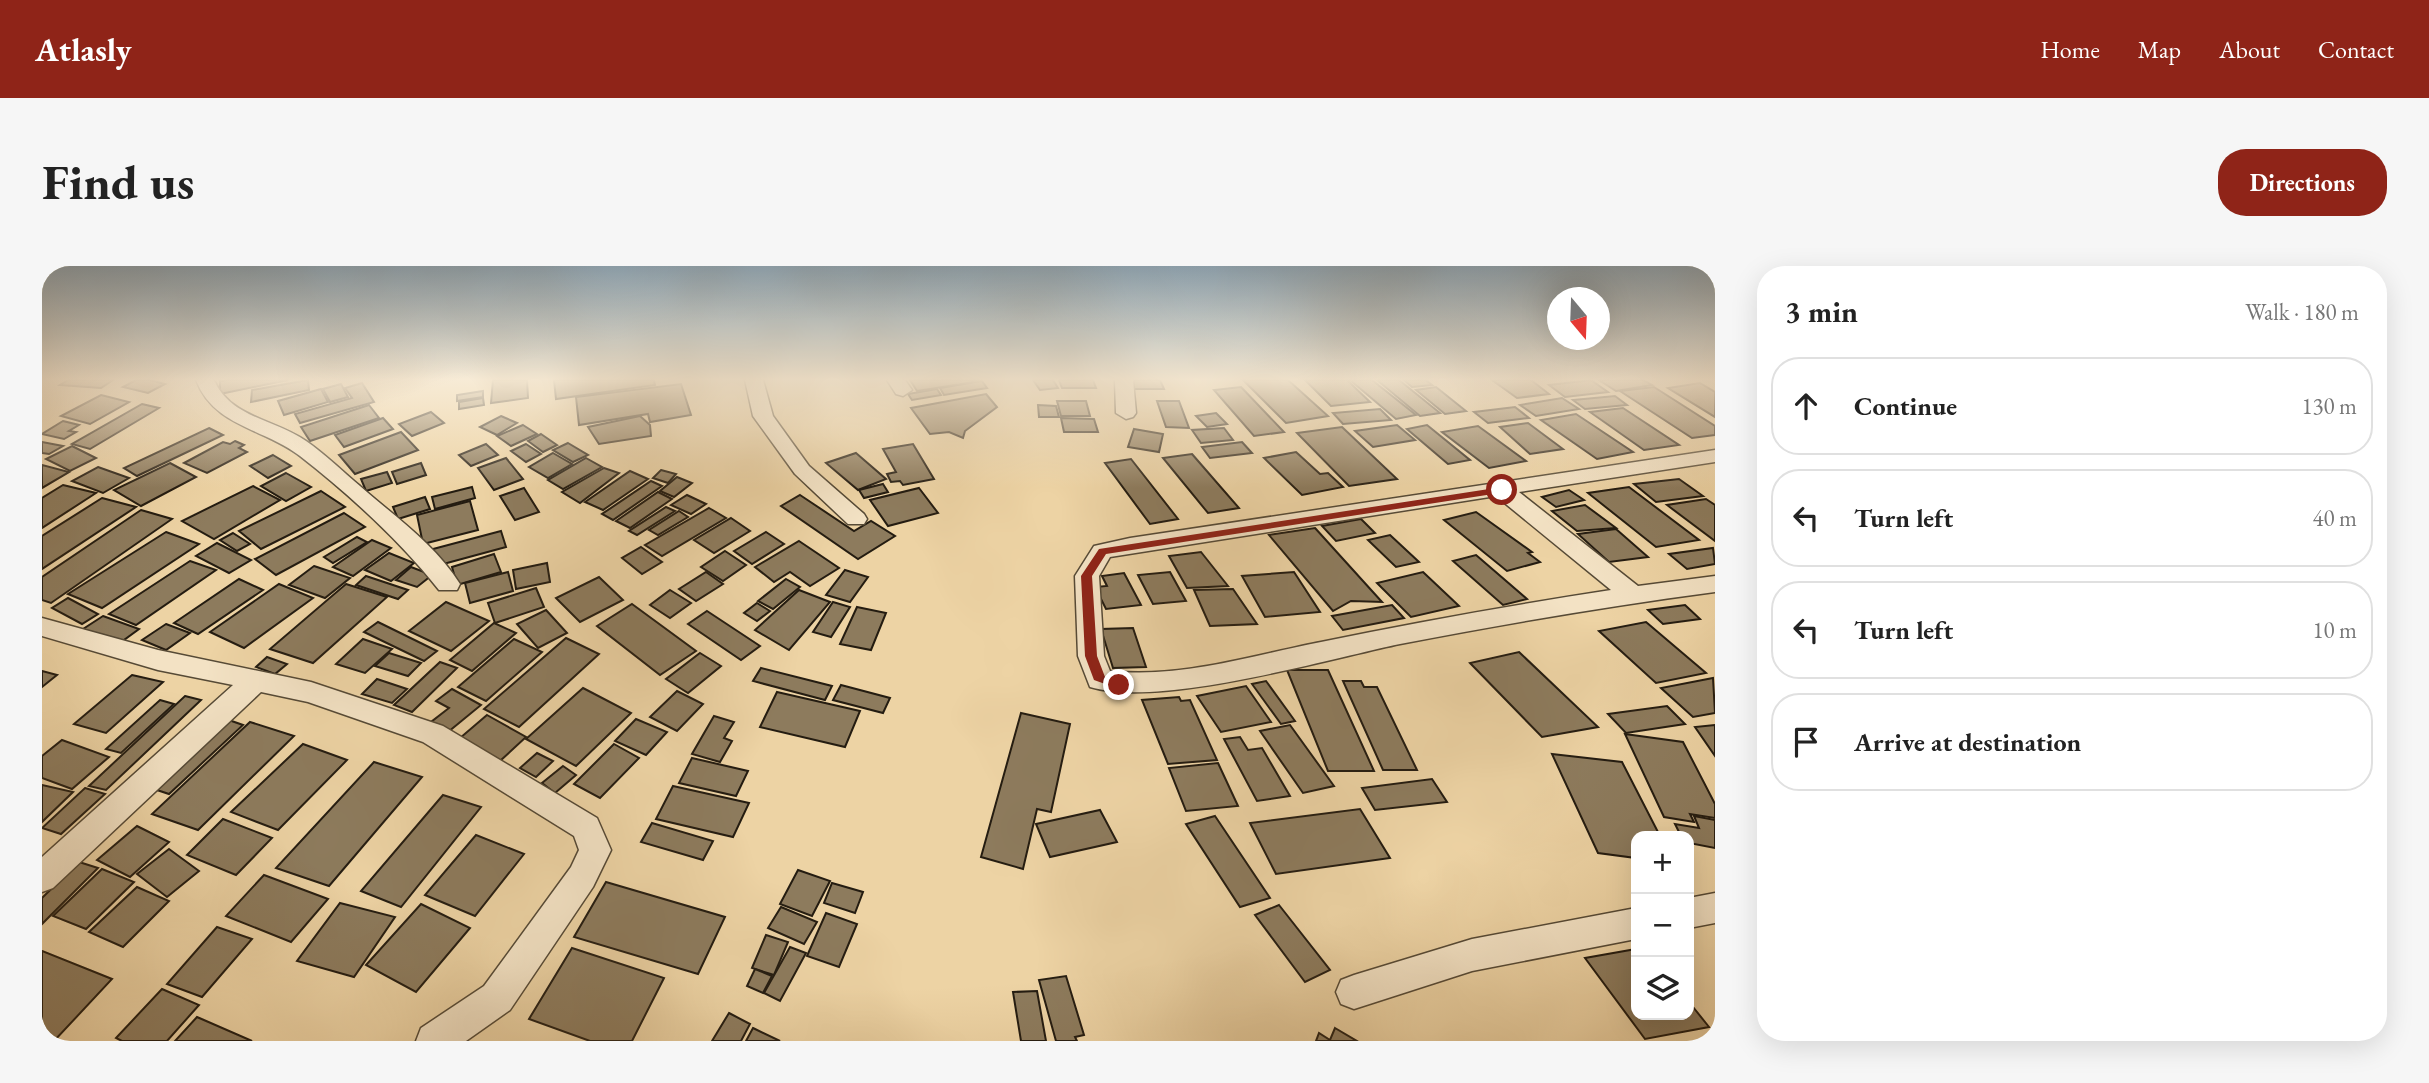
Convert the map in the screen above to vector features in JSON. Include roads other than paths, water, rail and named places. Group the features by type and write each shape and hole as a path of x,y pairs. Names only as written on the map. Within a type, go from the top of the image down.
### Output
{"street":[{"path":"236,416 282,435 326,467 427,556 448,584"},
{"path":"763,416 802,470 856,519"},
{"path":"1715,456 1102,551 1087,576 1091,656 1100,680 1119,685 1199,675 1632,594 1715,584"},
{"path":"1502,490 1632,594"},
{"path":"42,627 158,660 311,692 433,734 586,827 595,850 582,877 497,998 440,1040"},
{"path":"42,878 257,679"},
{"path":"1694,912 1715,908"},
{"path":"1354,992 1472,954 1631,924"}]}
